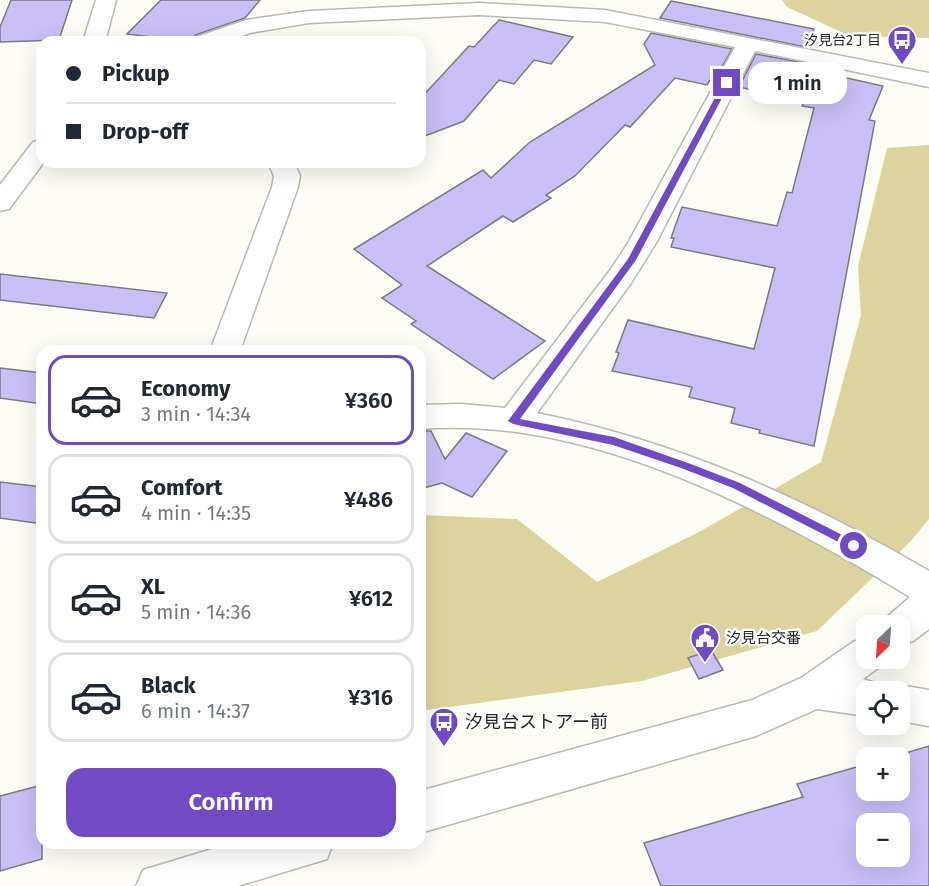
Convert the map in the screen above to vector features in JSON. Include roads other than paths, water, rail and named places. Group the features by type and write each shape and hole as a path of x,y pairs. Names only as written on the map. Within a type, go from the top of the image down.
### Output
{"street":[{"path":"96,36 106,0"},
{"path":"221,36 246,27 309,17 479,9 604,8 748,44 929,80"},
{"path":"513,421 621,276 642,243 748,44"},
{"path":"0,202 36,155"},
{"path":"227,345 285,187 287,176 284,168"},
{"path":"426,417 466,416 513,421 614,441 685,465 737,486 874,556 929,590"},
{"path":"910,622 929,602"},
{"path":"426,810 756,717 815,691 856,662"},
{"path":"815,691 856,697"},
{"path":"910,705 929,708"},
{"path":"159,886 290,849"}],"place":[{"name":"汐見台2丁目","path":"902,66"},
{"name":"汐見台交番","path":"705,664"},
{"name":"汐見台ストアー前","path":"444,748"}]}
